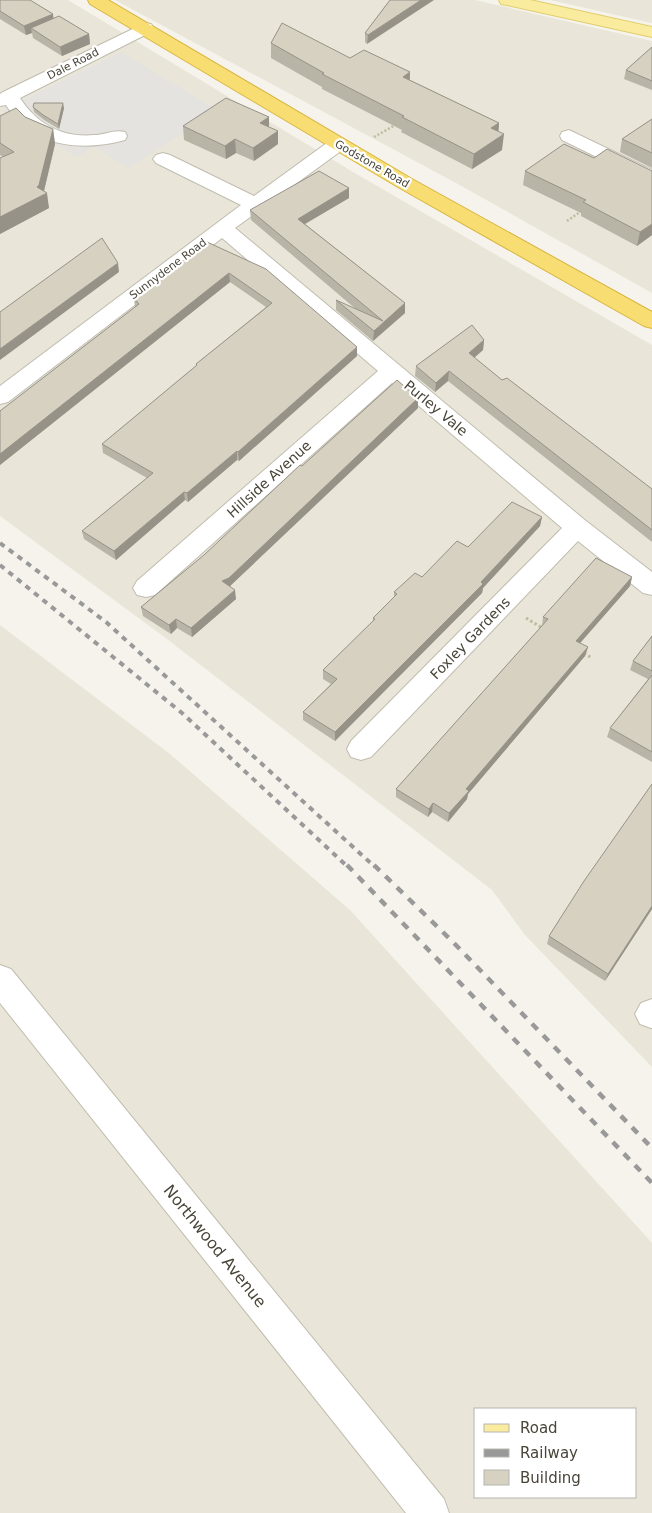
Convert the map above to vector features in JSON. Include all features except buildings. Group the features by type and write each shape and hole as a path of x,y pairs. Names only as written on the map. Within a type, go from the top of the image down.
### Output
{"highway":[{"name":"Godstone Road","path":"96,0 338,144 652,321"}],"main road":[{"path":"507,0 652,32"}],"street":[{"name":"Dale Road","path":"4,98 145,28"},
{"path":"4,98 24,118 54,136 66,140 91,141 118,136"},
{"path":"569,136 652,178"},
{"name":"Sunnydene Road","path":"0,397 222,228 338,144"},
{"path":"162,159 255,204"},
{"name":"Purley Vale","path":"222,228 577,527 652,586"},
{"name":"Hillside Avenue","path":"146,588 391,370"},
{"name":"Foxley Gardens","path":"362,748 577,527"},
{"name":"Northwood Avenue","path":"0,979 430,1513"}],"path":[{"path":"375,136 401,121"},
{"path":"567,221 583,210"}],"shaded area":[{"path":"0,0 68,0 353,172 652,345 652,1067 525,935 492,890 163,636 0,516"},
{"path":"115,0 475,0 652,41 652,293 456,183"},
{"path":"550,0 652,0 652,23 647,22"},
{"path":"121,52 219,111 128,168 95,147 76,157 3,110"},
{"path":"0,625 170,754 350,910 652,1243 652,1513 0,1513"}],"railway":[{"path":"0,543 106,622 375,867"},
{"path":"0,565 182,713 348,867"},
{"path":"347,865 652,1183"},
{"path":"374,865 452,941 652,1148"}]}
